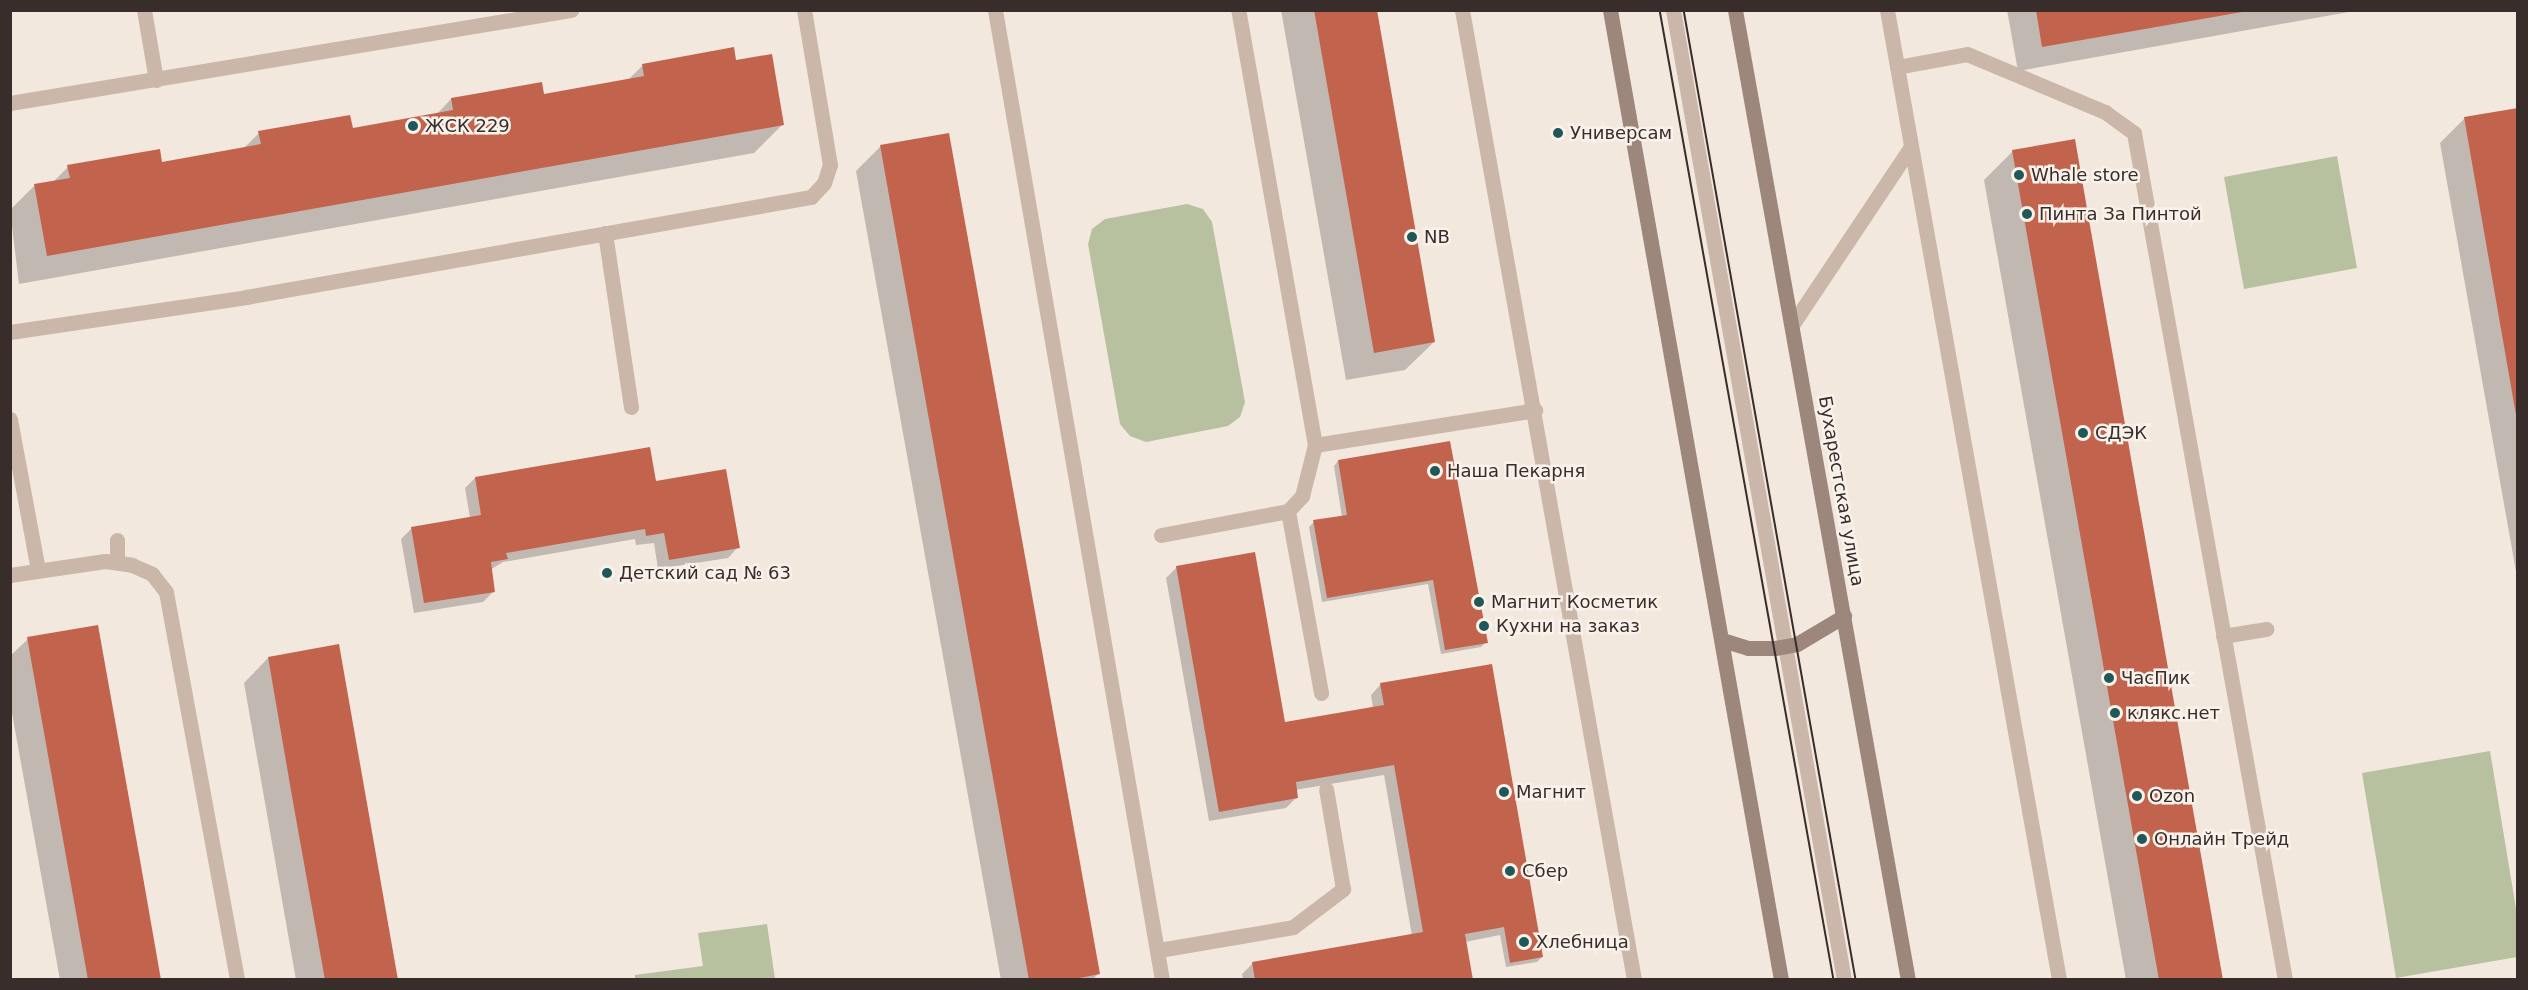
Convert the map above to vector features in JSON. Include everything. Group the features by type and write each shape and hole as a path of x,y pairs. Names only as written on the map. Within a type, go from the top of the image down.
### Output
{"main road":[{"path":"1610,10 1780,980"},
{"name":"Бухарестская улица","path":"1735,10 1908,980"},
{"path":"1722,640 1748,648 1797,644 1844,616"}],"street":[{"path":"144,10 156,80"},
{"path":"10,103 571,10"},
{"path":"10,332 246,297 811,197 824,183 830,165 804,10"},
{"path":"995,10 1159,950 1162,980"},
{"path":"1161,535 1288,511 1302,496 1315,445 1238,10"},
{"path":"1462,10 1535,410 1634,980"},
{"path":"1673,10 1844,980"},
{"path":"1887,10 2059,980"},
{"path":"1897,67 1966,54 2105,112 2134,133 2285,980"},
{"path":"1792,325 1911,148"},
{"path":"605,233 631,407"},
{"path":"1315,445 1535,410"},
{"path":"10,419 38,570"},
{"path":"1288,511 1321,693"},
{"path":"117,540 117,562"},
{"path":"10,575 117,562 152,574 166,592 237,980"},
{"path":"2223,636 2266,630"},
{"path":"1159,950 1293,927 1343,889 1326,789"}],"green space":[{"path":"2337,156 2357,268 2244,289 2224,177"},
{"path":"1187,204 1203,209 1212,222 1245,402 1240,417 1228,426 1146,442 1130,436 1120,424 1088,244 1092,229 1105,219"},
{"path":"2490,751 2517,915 2517,957 2396,978 2362,773"},
{"path":"767,924 775,979 635,979 635,975 703,966 698,933"}],"building":[{"path":"1314,10 1377,10 1435,342 1374,353"},
{"path":"2036,10 2242,10 2242,12 2042,47"},
{"path":"734,47 736,60 772,54 784,125 47,256 34,184 70,178 67,165 160,149 162,162 261,144 258,131 350,115 353,128 453,110 451,98 542,82 544,94 644,76 642,64"},
{"path":"2518,108 2518,415 2516,415 2464,117"},
{"path":"949,133 1100,974 1069,980 1029,980 880,145"},
{"path":"2075,139 2223,980 2159,980 2012,150"},
{"path":"1450,441 1488,643 1445,650 1433,580 1327,598 1313,520 1347,515 1338,460"},
{"path":"650,447 656,481 726,469 740,548 669,560 664,533 646,536 645,529 506,553 508,559 491,562 495,592 424,603 411,527 481,515 475,477"},
{"path":"1255,552 1285,722 1384,705 1380,683 1492,664 1543,957 1510,963 1504,927 1465,934 1473,980 1255,980 1252,962 1423,932 1394,765 1296,782 1298,798 1219,812 1176,566"},
{"path":"98,625 161,980 88,980 27,637"},
{"path":"339,644 398,980 325,980 293,802 268,657"}],"tram line":[{"path":"1660,10 1834,980"},
{"path":"1684,10 1856,980"}],"place":[{"name":"ЖСК 229","path":"413,126"},
{"name":"Универсам","path":"1558,133"},
{"name":"Whale store","path":"2019,175"},
{"name":"Пинта За Пинтой","path":"2027,214"},
{"name":"NB","path":"1412,237"},
{"name":"СДЭК","path":"2083,433"},
{"name":"Наша Пекарня","path":"1435,471"},
{"name":"Детский сад № 63","path":"607,573"},
{"name":"Магнит Косметик","path":"1479,602"},
{"name":"Кухни на заказ","path":"1484,626"},
{"name":"ЧасПик","path":"2109,678"},
{"name":"клякс.нет","path":"2115,713"},
{"name":"Магнит","path":"1504,792"},
{"name":"Ozon","path":"2137,796"},
{"name":"Онлайн Трейд","path":"2142,839"},
{"name":"Сбер","path":"1510,871"},
{"name":"Хлебница","path":"1524,942"}]}
